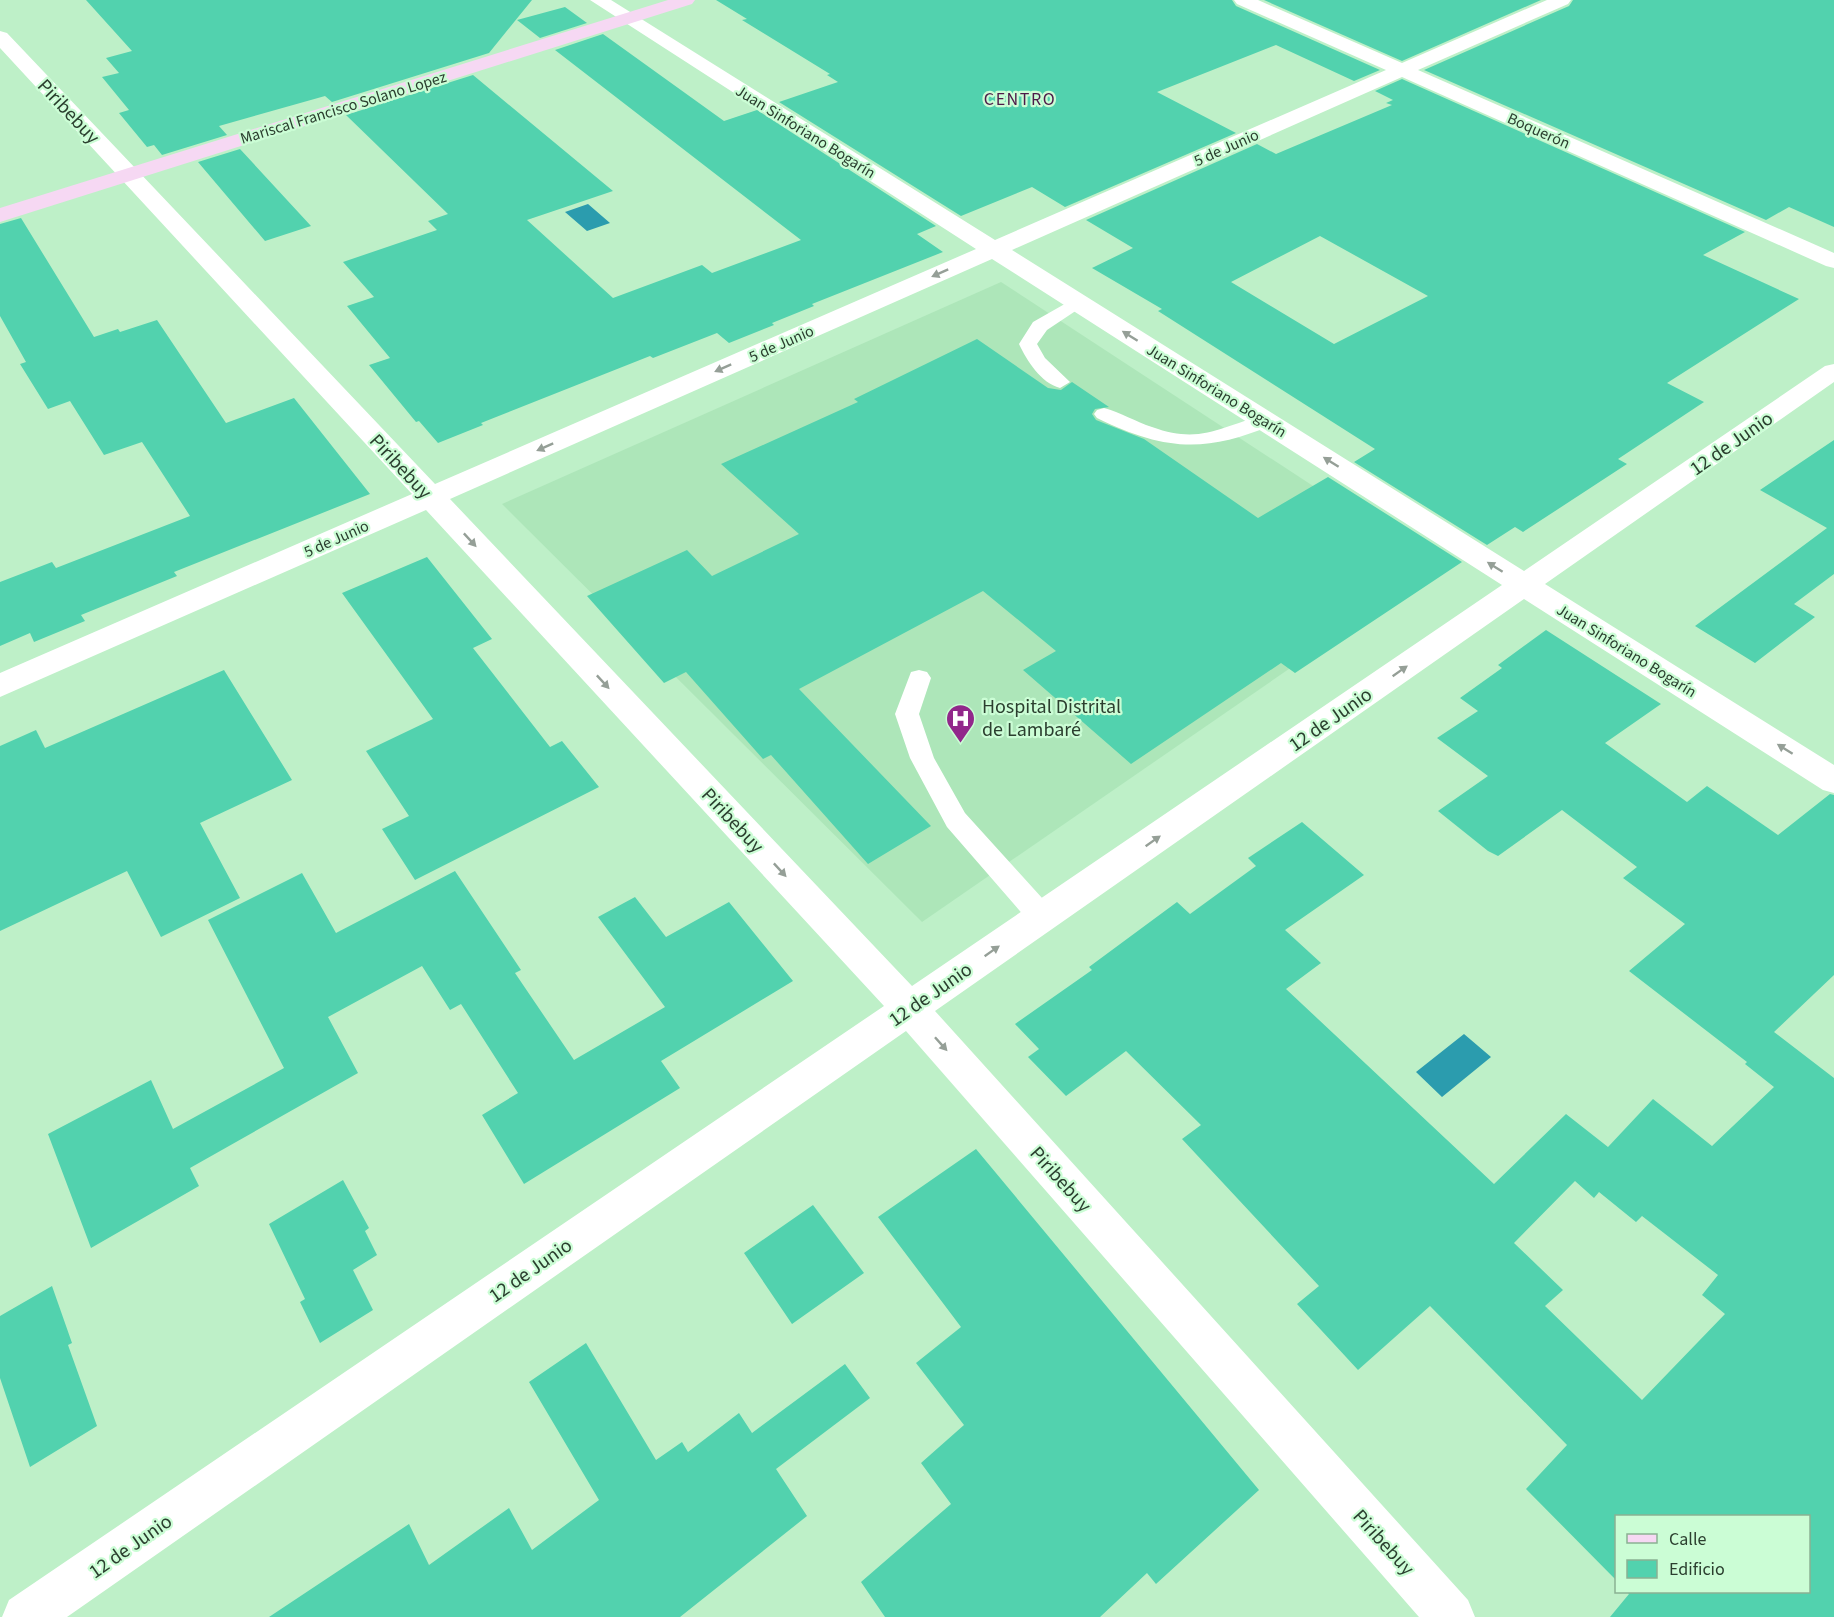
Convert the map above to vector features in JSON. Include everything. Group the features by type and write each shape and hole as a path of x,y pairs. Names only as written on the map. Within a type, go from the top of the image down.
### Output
{"street":[{"name":"Juan Sinforiano Bogarín","path":"599,0 1834,781"},
{"name":"Mariscal Francisco Solano Lopez","path":"0,214 686,0"},
{"name":"Boquerón","path":"1243,0 1834,261"},
{"name":"5 de Junio","path":"0,686 1562,0"},
{"name":"Piribebuy","path":"0,38 910,1009 1451,1617"},
{"name":"12 de Junio","path":"26,1617 1834,372"}],"lane":[{"path":"1059,382 1037,361 1028,344 1040,326 1077,302"},
{"path":"1104,414 1133,429 1172,440 1206,441 1238,434 1265,421"},
{"path":"919,678 907,714 922,758 956,820 1042,917"}],"shaded area":[{"name":"Hospital Distrital de Lambaré","path":"1001,282 1437,567 922,922 502,504"}],"water":[{"path":"588,204 610,223 587,231 565,212"},
{"path":"1464,1034 1491,1057 1442,1097 1416,1072"}],"building":[{"path":"86,0 532,0 489,53 332,102 325,96 219,126 227,135 162,155 154,145 147,147 119,113 129,110 102,77 119,73 106,58 132,51"},
{"path":"716,0 1232,0 1236,6 1380,70 1354,81 1276,45 1157,92 1236,133 1065,207 1032,187 961,216 779,102 838,82 827,75 830,74 742,20 747,19"},
{"path":"1264,0 1541,0 1402,61"},
{"path":"1573,0 1834,0 1834,227 1789,207 1766,220 1424,70 1569,6"},
{"path":"565,7 587,23 540,38 517,20"},
{"path":"603,34 724,121 757,110 936,226 917,234 943,252 812,304 814,306 772,323 774,325 729,343 717,333 653,358 650,356 481,423 483,425 438,443 419,421 416,422 369,365 390,358 347,306 374,297 343,262 437,230 428,221 448,214 346,115 473,75 613,191 527,220 613,298 702,265 712,273 801,240 555,50"},
{"path":"1402,79 1745,232 1703,255 1799,299 1667,383 1704,402 1618,459 1627,464 1523,532 1515,527 1487,545 1354,462 1375,449 1158,311 1162,309 1092,268 1133,248 1086,220 1257,144 1276,154 1392,105 1386,103 1393,100 1375,91","holes":["1320,236 1428,296 1334,344 1231,282"]},
{"path":"240,149 311,226 265,241 198,162"},
{"path":"21,218 94,337 118,329 120,332 157,320 226,423 294,398 370,494 174,572 177,576 81,615 85,621 34,642 30,633 0,646 0,582 52,562 56,568 190,516 142,442 104,455 70,401 48,409 20,364 26,362 0,316 0,224"},
{"name":"Hospital Distrital de Lambaré","path":"977,339 1048,388 1061,390 1072,382 1109,407 1095,409 1092,414 1096,420 1144,439 1258,518 1328,477 1462,562 1295,673 1281,663 1131,764 1023,670 1056,651 983,591 799,689 931,826 868,864 771,755 763,759 686,672 664,683 587,596 687,550 712,576 799,534 721,464 858,402 854,399"},
{"path":"1834,440 1834,574 1794,604 1815,617 1755,663 1695,626 1827,528 1760,490"},
{"path":"427,557 492,639 473,648 550,747 562,741 599,787 415,880 382,829 409,816 366,751 433,719 342,593"},
{"path":"1546,630 1661,704 1605,743 1687,802 1707,786 1778,835 1830,794 1834,795 1834,975 1774,1032 1834,1078 1834,1617 1610,1617 1628,1593 1810,1593 1810,1515 1615,1515 1615,1579 1526,1489 1567,1445 1430,1306 1358,1370 1297,1304 1319,1286 1182,1139 1201,1125 1126,1051 1066,1096 1028,1057 1039,1049 1015,1024 1092,970 1089,967 1177,902 1190,914 1256,866 1248,858 1302,822 1364,875 1285,930 1321,963 1286,989 1494,1184 1566,1114 1608,1147 1653,1099 1712,1146 1774,1087 1745,1064 1747,1062 1629,971 1685,924 1623,878 1637,867 1562,810 1498,856 1488,851 1438,811 1488,776 1437,738 1478,711 1460,698 1502,668 1498,665","holes":["1575,1181 1594,1198 1599,1192 1636,1222 1642,1216 1718,1275 1702,1295 1725,1314 1642,1400 1545,1306 1563,1290 1514,1243"]},
{"path":"224,670 292,780 200,823 240,898 161,937 127,871 0,931 0,746 36,730 45,748"},
{"path":"455,871 521,970 515,973 574,1060 665,1007 598,917 635,897 666,937 729,902 793,981 661,1061 680,1088 524,1184 482,1115 518,1093 461,1004 450,1010 422,966 328,1017 358,1073 190,1168 199,1186 91,1248 48,1134 151,1080 173,1129 284,1068 208,920 302,873 336,933"},
{"path":"976,1149 1259,1490 1156,1584 1147,1573 1100,1617 885,1617 861,1582 951,1504 921,1463 964,1425 916,1363 961,1327 878,1217"},
{"path":"343,1180 369,1228 365,1231 377,1255 353,1270 373,1310 320,1343 300,1302 305,1299 269,1224"},
{"path":"813,1205 864,1273 792,1324 744,1253"},
{"path":"52,1286 72,1343 68,1345 97,1426 30,1467 0,1378 0,1316"},
{"path":"586,1343 656,1460 682,1442 688,1452 739,1413 752,1433 845,1364 870,1398 776,1469 807,1516 680,1617 269,1617 409,1524 429,1565 509,1508 532,1550 599,1500 529,1382"}],"place":[{"name":"Hospital Distrital de Lambaré","path":"961,744"}],"district":[{"name":"CENTRO","path":"1020,99"}]}
